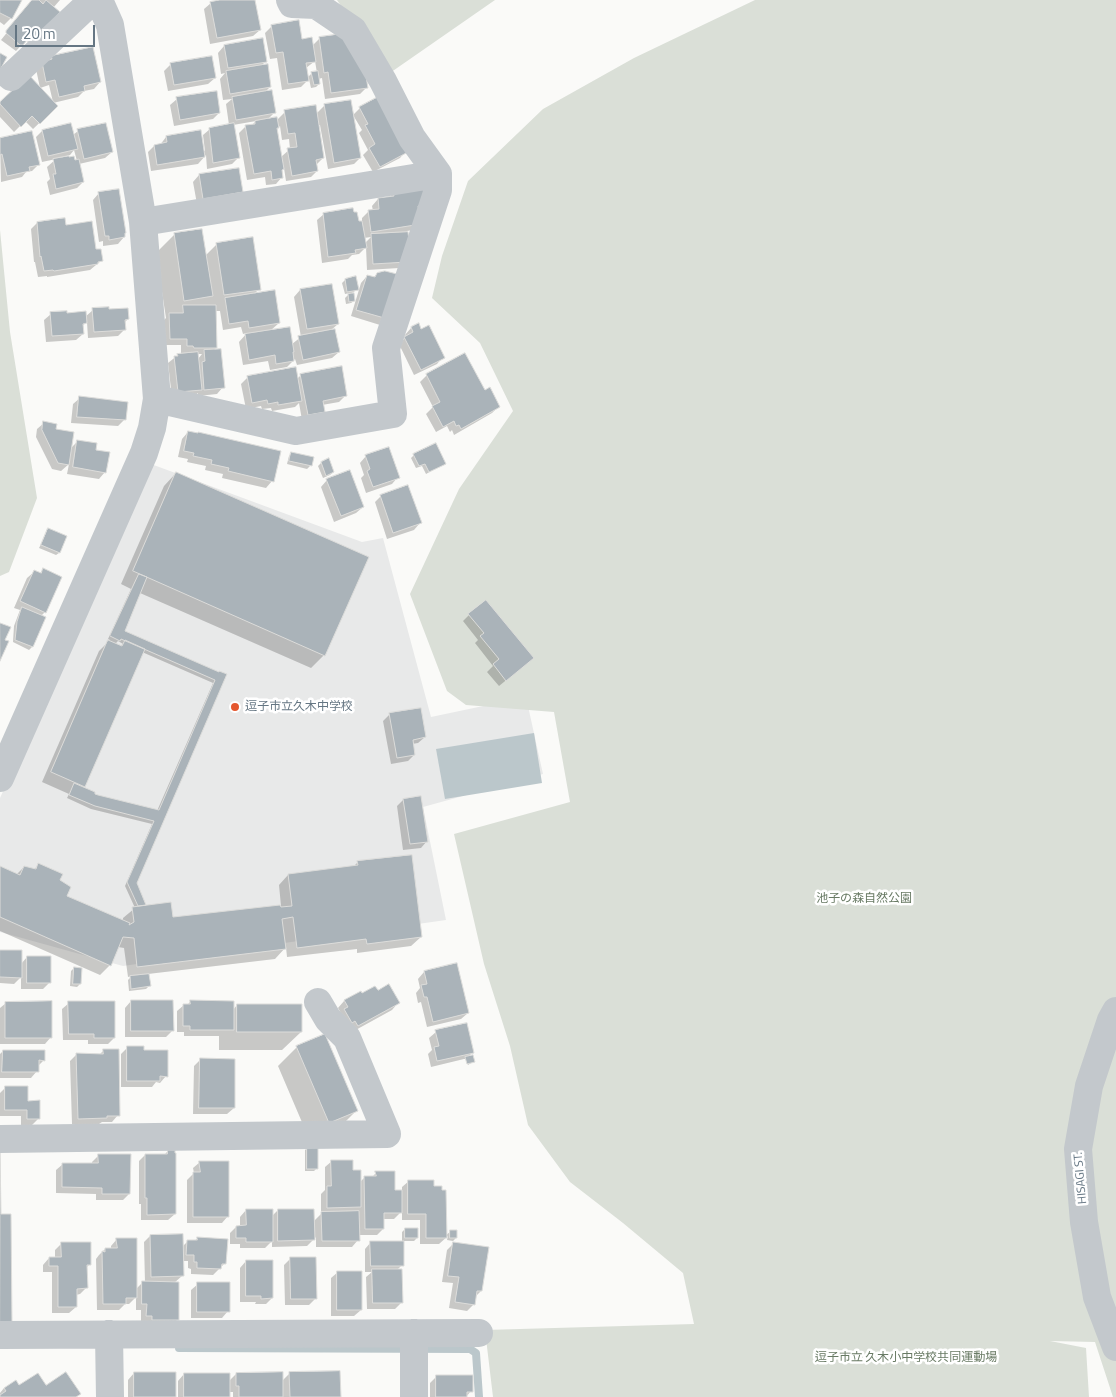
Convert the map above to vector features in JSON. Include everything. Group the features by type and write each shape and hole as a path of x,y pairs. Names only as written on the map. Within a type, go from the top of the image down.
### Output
{"street":[{"path":"11,77 93,0"},
{"path":"0,778 144,454 152,428 157,399 143,222 110,25 99,0"},
{"path":"157,399 296,431 393,414 386,348 438,190 438,174 412,138 383,81 353,30 316,5 292,4 290,0"},
{"path":"143,222 438,174"},
{"path":"0,1139 387,1134 347,1038 328,1019 318,1002"},
{"name":"HISAGI ST.","path":"1116,1011 1110,1020 1089,1086 1078,1149 1084,1222 1097,1297 1116,1347"},
{"path":"0,1335 109,1343 414,1342 479,1333"},
{"path":"414,1342 414,1397"},
{"path":"109,1343 110,1397"}],"shaded area":[{"name":"逗子市立久木中学校","path":"151,464 362,542 383,538 431,717 526,697 543,774 423,807 446,920 123,966 0,932 0,798"},
{"path":"534,733 542,783 445,799 436,749"}],"green space":[{"path":"337,0 495,0 387,75"},
{"path":"755,0 1116,0 1116,1397 1113,1397 1095,1342 1050,1341 1086,1348 1089,1397 493,1397 485,1330 694,1324 683,1273 570,1182 528,1125 510,1046 484,964 454,834 570,802 554,712 466,705 447,691 410,594 459,489 513,411 480,343 432,298 442,256 468,181 543,109 634,58"},
{"path":"0,230 10,332 37,498 9,572 0,576"}],"building":[{"path":"0,0 22,0 12,19 0,13"},
{"path":"32,0 39,0 43,4 46,0 60,12 45,30 43,28 35,37 32,34 23,45 20,45 6,31"},
{"path":"220,0 255,0 261,30 217,38 210,2"},
{"path":"299,20 302,39 312,37 316,62 306,63 309,81 288,84 283,52 276,53 271,25"},
{"path":"341,34 363,58 368,88 331,93 328,72 324,73 319,37"},
{"path":"263,38 267,62 228,68 224,45"},
{"path":"93,47 101,82 84,86 85,91 59,97 55,80 46,82 42,62 52,59 51,56"},
{"path":"0,53 7,57 0,70"},
{"path":"212,56 216,78 174,85 170,63"},
{"path":"268,64 271,87 230,94 226,71"},
{"path":"318,71 320,84 314,85 311,72"},
{"path":"29,75 58,106 40,124 32,116 21,127 0,102"},
{"path":"272,90 276,113 236,120 232,97"},
{"path":"217,91 220,113 180,120 176,97"},
{"path":"378,97 408,152 380,167 369,148 375,144 365,125 368,124 359,107"},
{"path":"351,100 361,158 334,163 324,104"},
{"path":"316,105 324,158 316,160 318,171 292,176 287,148 297,147 295,133 288,134 284,110"},
{"path":"277,117 284,169 282,170 283,178 272,180 271,171 254,174 245,125"},
{"path":"71,123 78,149 48,156 42,130"},
{"path":"106,123 113,152 84,159 77,129"},
{"path":"234,123 240,158 213,163 209,128"},
{"path":"201,130 205,157 157,165 154,145 167,142 166,136"},
{"path":"32,131 40,165 29,167 30,171 7,176 2,154 0,155 0,138"},
{"path":"74,156 75,160 79,159 84,182 56,189 53,159"},
{"path":"239,168 243,192 203,199 199,174"},
{"path":"428,186 428,204 418,206 421,224 371,232 368,210 379,209 378,198 394,196 393,192"},
{"path":"119,189 126,233 125,237 109,240 109,236 105,236 98,192"},
{"path":"353,208 354,212 357,212 359,221 362,221 367,248 355,250 356,253 328,257 323,213"},
{"path":"65,218 66,225 92,221 96,249 101,249 103,261 98,262 98,264 44,271 40,257 37,222"},
{"path":"202,229 213,296 184,301 174,233"},
{"path":"408,232 410,250 407,262 373,264 371,234"},
{"path":"253,237 261,290 224,295 216,243"},
{"path":"385,271 401,275 388,319 356,310 367,275 375,277 377,273"},
{"path":"356,276 359,290 347,292 345,279"},
{"path":"332,284 339,324 307,329 300,289"},
{"path":"275,290 280,323 249,328 248,321 229,324 225,298"},
{"path":"354,293 355,301 349,302 348,294"},
{"path":"183,305 216,305 217,348 194,348 193,346 187,346 187,339 170,339 169,313 183,313"},
{"path":"109,307 109,309 128,308 129,319 125,320 126,330 94,332 92,308"},
{"path":"67,311 67,313 86,311 87,323 83,324 84,334 52,336 50,312"},
{"path":"419,323 421,329 429,325 445,358 421,370 404,337 413,332 411,327"},
{"path":"290,327 294,361 276,364 275,355 249,360 245,334"},
{"path":"335,329 340,352 303,360 298,336"},
{"path":"221,349 225,388 204,390 202,362 205,361 204,350"},
{"path":"198,352 202,390 178,392 174,356"},
{"path":"465,353 485,390 490,387 500,407 461,429 459,425 456,426 454,421 443,427 432,406 440,402 426,374"},
{"path":"342,366 347,396 323,401 325,412 308,415 300,374"},
{"path":"296,367 302,401 278,405 278,402 268,404 267,400 252,403 247,376"},
{"path":"79,396 128,402 126,420 77,417"},
{"path":"43,421 57,424 56,429 74,432 69,465 58,463 42,430"},
{"path":"188,431 281,451 274,482 228,471 229,468 211,464 212,460 193,456 194,453 184,451"},
{"path":"77,440 97,443 96,450 110,452 106,473 73,467"},
{"path":"436,443 446,464 429,472 425,464 419,466 413,454"},
{"path":"389,447 400,478 373,487 367,471 370,469 365,455"},
{"path":"291,452 314,457 312,466 289,461"},
{"path":"329,458 334,472 326,476 321,462"},
{"path":"350,470 364,507 341,516 326,479"},
{"path":"176,472 369,557 325,656 133,571"},
{"path":"408,485 422,523 393,533 380,495"},
{"path":"48,528 67,536 60,553 41,545"},
{"path":"43,568 62,577 46,613 20,601 34,570 41,573"},
{"path":"139,574 147,577 125,631 227,674 137,883 146,905 138,906 127,882 154,821 95,806 69,795 74,783 98,795 159,810 215,680 110,636"},
{"path":"486,600 534,658 506,681 493,664 499,659 480,636 484,633 468,614"},
{"path":"22,607 46,617 33,647 15,640 17,622"},
{"path":"0,623 11,627 5,640 9,641 0,661"},
{"path":"108,640 122,646 125,640 145,649 85,787 51,772"},
{"path":"421,708 426,737 413,740 415,755 397,758 389,713"},
{"path":"421,796 428,842 410,844 403,799"},
{"path":"412,855 422,937 367,944 366,939 297,948 293,917 282,919 286,949 137,967 134,938 123,937 111,966 0,917 0,866 20,875 24,866 36,869 38,863 63,874 60,880 71,887 67,896 130,923 129,925 134,922 132,907 171,902 173,917 280,905 281,907 292,906 288,874 358,865 357,861"},
{"path":"0,950 22,950 22,978 0,977"},
{"path":"27,956 51,956 51,983 27,983"},
{"path":"457,963 469,1013 433,1022 427,997 424,997 421,985 427,984 424,971"},
{"path":"74,967 82,968 81,984 73,984"},
{"path":"149,974 151,986 131,989 130,976"},
{"path":"389,984 400,1003 358,1026 355,1021 352,1023 344,1009 348,1007 344,1000 375,986 378,990"},
{"path":"131,1000 173,1000 174,1031 131,1031"},
{"path":"190,1000 234,1001 234,1030 190,1030 190,1026 183,1026 183,1004 190,1004"},
{"path":"52,1001 52,1038 5,1038 5,1002"},
{"path":"68,1001 115,1001 115,1038 94,1038 94,1034 69,1034"},
{"path":"237,1004 302,1004 302,1032 237,1032"},
{"path":"467,1023 474,1053 437,1061 434,1047 439,1046 435,1030"},
{"path":"325,1034 358,1111 329,1123 296,1046"},
{"path":"127,1046 144,1046 144,1050 168,1050 168,1077 160,1076 160,1081 127,1081"},
{"path":"103,1049 119,1049 120,1116 78,1119 76,1053 103,1054"},
{"path":"3,1050 45,1050 45,1061 39,1060 39,1072 2,1072"},
{"path":"473,1055 475,1062 467,1064 465,1057"},
{"path":"200,1058 235,1059 235,1108 199,1108"},
{"path":"5,1086 28,1086 28,1101 40,1100 40,1119 27,1119 27,1110 5,1110"},
{"path":"307,1145 318,1145 318,1169 307,1169"},
{"path":"168,1150 175,1150 176,1153 176,1214 147,1215 145,1154 167,1154"},
{"path":"0,1153 1,1214 11,1214 12,1323 0,1323"},
{"path":"98,1154 131,1154 130,1194 102,1194 102,1188 62,1187 62,1163 98,1163"},
{"path":"331,1160 353,1160 353,1170 361,1170 361,1207 327,1208 327,1186 331,1186"},
{"path":"199,1161 229,1161 229,1217 193,1217 193,1172 200,1172"},
{"path":"375,1171 395,1171 395,1190 402,1190 402,1213 384,1213 384,1229 365,1229 364,1176 376,1176"},
{"path":"408,1180 434,1180 434,1186 442,1186 442,1190 446,1190 447,1238 426,1238 426,1214 408,1214"},
{"path":"246,1209 273,1209 273,1242 246,1242 246,1238 236,1238 236,1226 246,1225"},
{"path":"278,1209 314,1209 315,1240 278,1241"},
{"path":"359,1211 360,1241 322,1241 321,1212"},
{"path":"405,1228 418,1228 418,1238 405,1238"},
{"path":"450,1230 457,1230 457,1238 450,1238"},
{"path":"183,1234 184,1276 151,1277 150,1235"},
{"path":"197,1237 228,1239 226,1264 222,1264 221,1269 197,1268 197,1262 194,1262 194,1255 186,1255 187,1240 197,1240"},
{"path":"116,1238 137,1238 137,1298 126,1298 126,1304 103,1304 102,1251 105,1252 105,1248 117,1248"},
{"path":"370,1241 404,1241 404,1266 371,1266"},
{"path":"61,1242 91,1242 91,1265 87,1265 88,1288 77,1289 77,1307 58,1307 58,1266 49,1266 49,1257 61,1257"},
{"path":"453,1242 489,1247 482,1291 477,1291 475,1305 455,1302 459,1277 448,1276"},
{"path":"290,1257 316,1257 317,1299 291,1299"},
{"path":"246,1260 273,1260 273,1298 261,1299 261,1296 246,1296"},
{"path":"372,1269 402,1269 403,1303 373,1303"},
{"path":"337,1271 362,1271 362,1310 337,1310"},
{"path":"142,1281 179,1282 179,1320 152,1320 152,1316 146,1316 147,1304 142,1304"},
{"path":"197,1282 230,1282 230,1312 197,1312"},
{"path":"340,1371 341,1397 290,1397 289,1372"},
{"path":"66,1372 81,1394 76,1397 0,1397 6,1391 4,1388 16,1380 19,1385 38,1373 46,1385"},
{"path":"134,1372 176,1372 176,1397 134,1397"},
{"path":"283,1372 283,1397 239,1397 239,1386 236,1386 236,1373"},
{"path":"184,1373 230,1373 230,1397 184,1397"},
{"path":"436,1375 473,1375 473,1392 467,1392 467,1397 436,1397"}],"waterway":[{"path":"179,1348 470,1349 476,1353 479,1397"}],"place":[{"name":"逗子市立久木中学校","path":"235,707"}],"park label":[{"name":"池子の森自然公園","path":"864,899"},
{"name":"逗子市立 久木小中学校共同運動場","path":"906,1358"}]}
